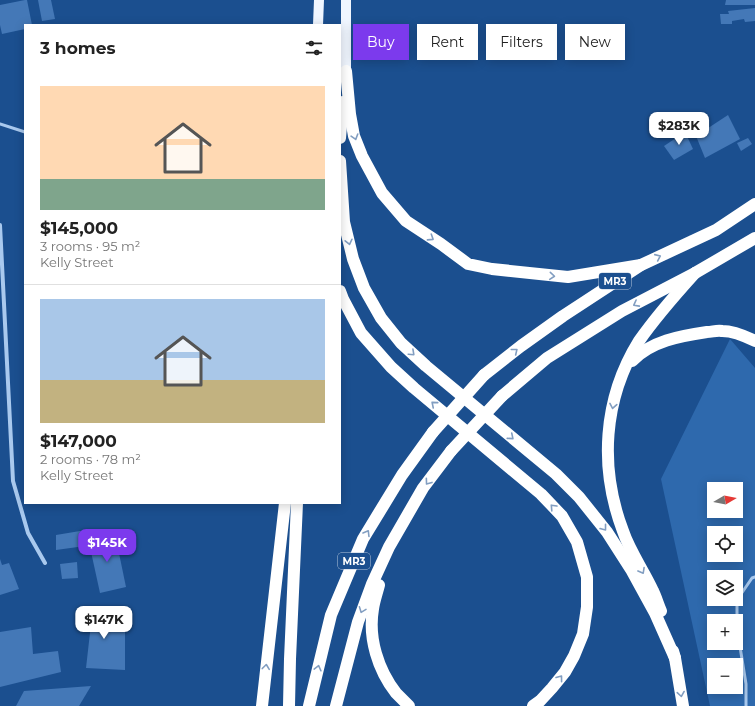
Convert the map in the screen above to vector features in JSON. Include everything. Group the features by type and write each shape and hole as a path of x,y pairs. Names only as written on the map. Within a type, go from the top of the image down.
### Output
{"highway":[{"path":"341,127 346,71"},
{"path":"346,71 350,114 354,136 362,156 382,193 406,222 441,244 468,264 507,271 568,277 641,265"},
{"path":"341,177 344,222 353,259 364,288 381,318 401,342 426,366 556,474 579,497 607,532 632,571 655,613 675,658"},
{"name":"MR3","path":"309,706 331,615 364,539 402,475 433,432 484,375 563,316 641,265 716,230 755,204"},
{"name":"MR3","path":"336,706 358,622 372,584 389,547 424,488 451,451 502,396 547,358 622,311 695,273 755,238"},
{"path":"683,706 675,658 666,627 653,591 623,532 614,503 608,474 608,434 614,396 624,369 640,341 695,273"},
{"path":"341,294 361,333 391,367 541,494 562,516 577,542 587,577 587,608 584,634 565,672 540,701 533,706"},
{"path":"624,369 640,353 674,338 722,330 742,335 755,341"},
{"path":"262,706 285,504"},
{"path":"289,706 297,504"},
{"path":"389,547 373,610 371,633 375,652 383,673 396,692 409,706"}],"main road":[{"path":"318,24 319,0"},
{"path":"346,0 346,71"}],"street":[{"path":"0,225 13,481 28,533 45,563"}],"lane":[{"path":"0,124 24,132"},
{"path":"746,706 746,684 737,628 737,600 752,578 755,577"}],"shaded area":[{"path":"730,339 755,368 755,706 710,706 707,694 743,694 743,658 707,658 707,692 661,479"}],"building":[{"path":"27,0 32,24 24,24 24,29 2,34 0,25 0,5"},
{"path":"38,0 51,0 55,19 42,21"},
{"path":"726,0 755,0 755,5 725,5"},
{"path":"755,8 755,21 745,22 744,19 732,21 732,24 721,24 720,14 729,14 728,11"},
{"path":"728,115 740,139 705,158 696,136"},
{"path":"685,132 693,149 674,160 664,146"},
{"path":"748,138 752,144 741,151 737,143"},
{"path":"80,531 85,546 56,550 56,535"},
{"path":"115,534 126,587 100,593 88,538"},
{"path":"0,559 2,565 9,563 19,589 0,595"},
{"path":"77,562 78,578 62,579 60,564"},
{"path":"81,606 110,608 108,626 125,629 125,670 86,668 91,624 79,623"},
{"path":"31,627 33,654 58,651 61,672 0,687 0,632"},
{"path":"91,686 79,706 16,706 24,691"}]}
